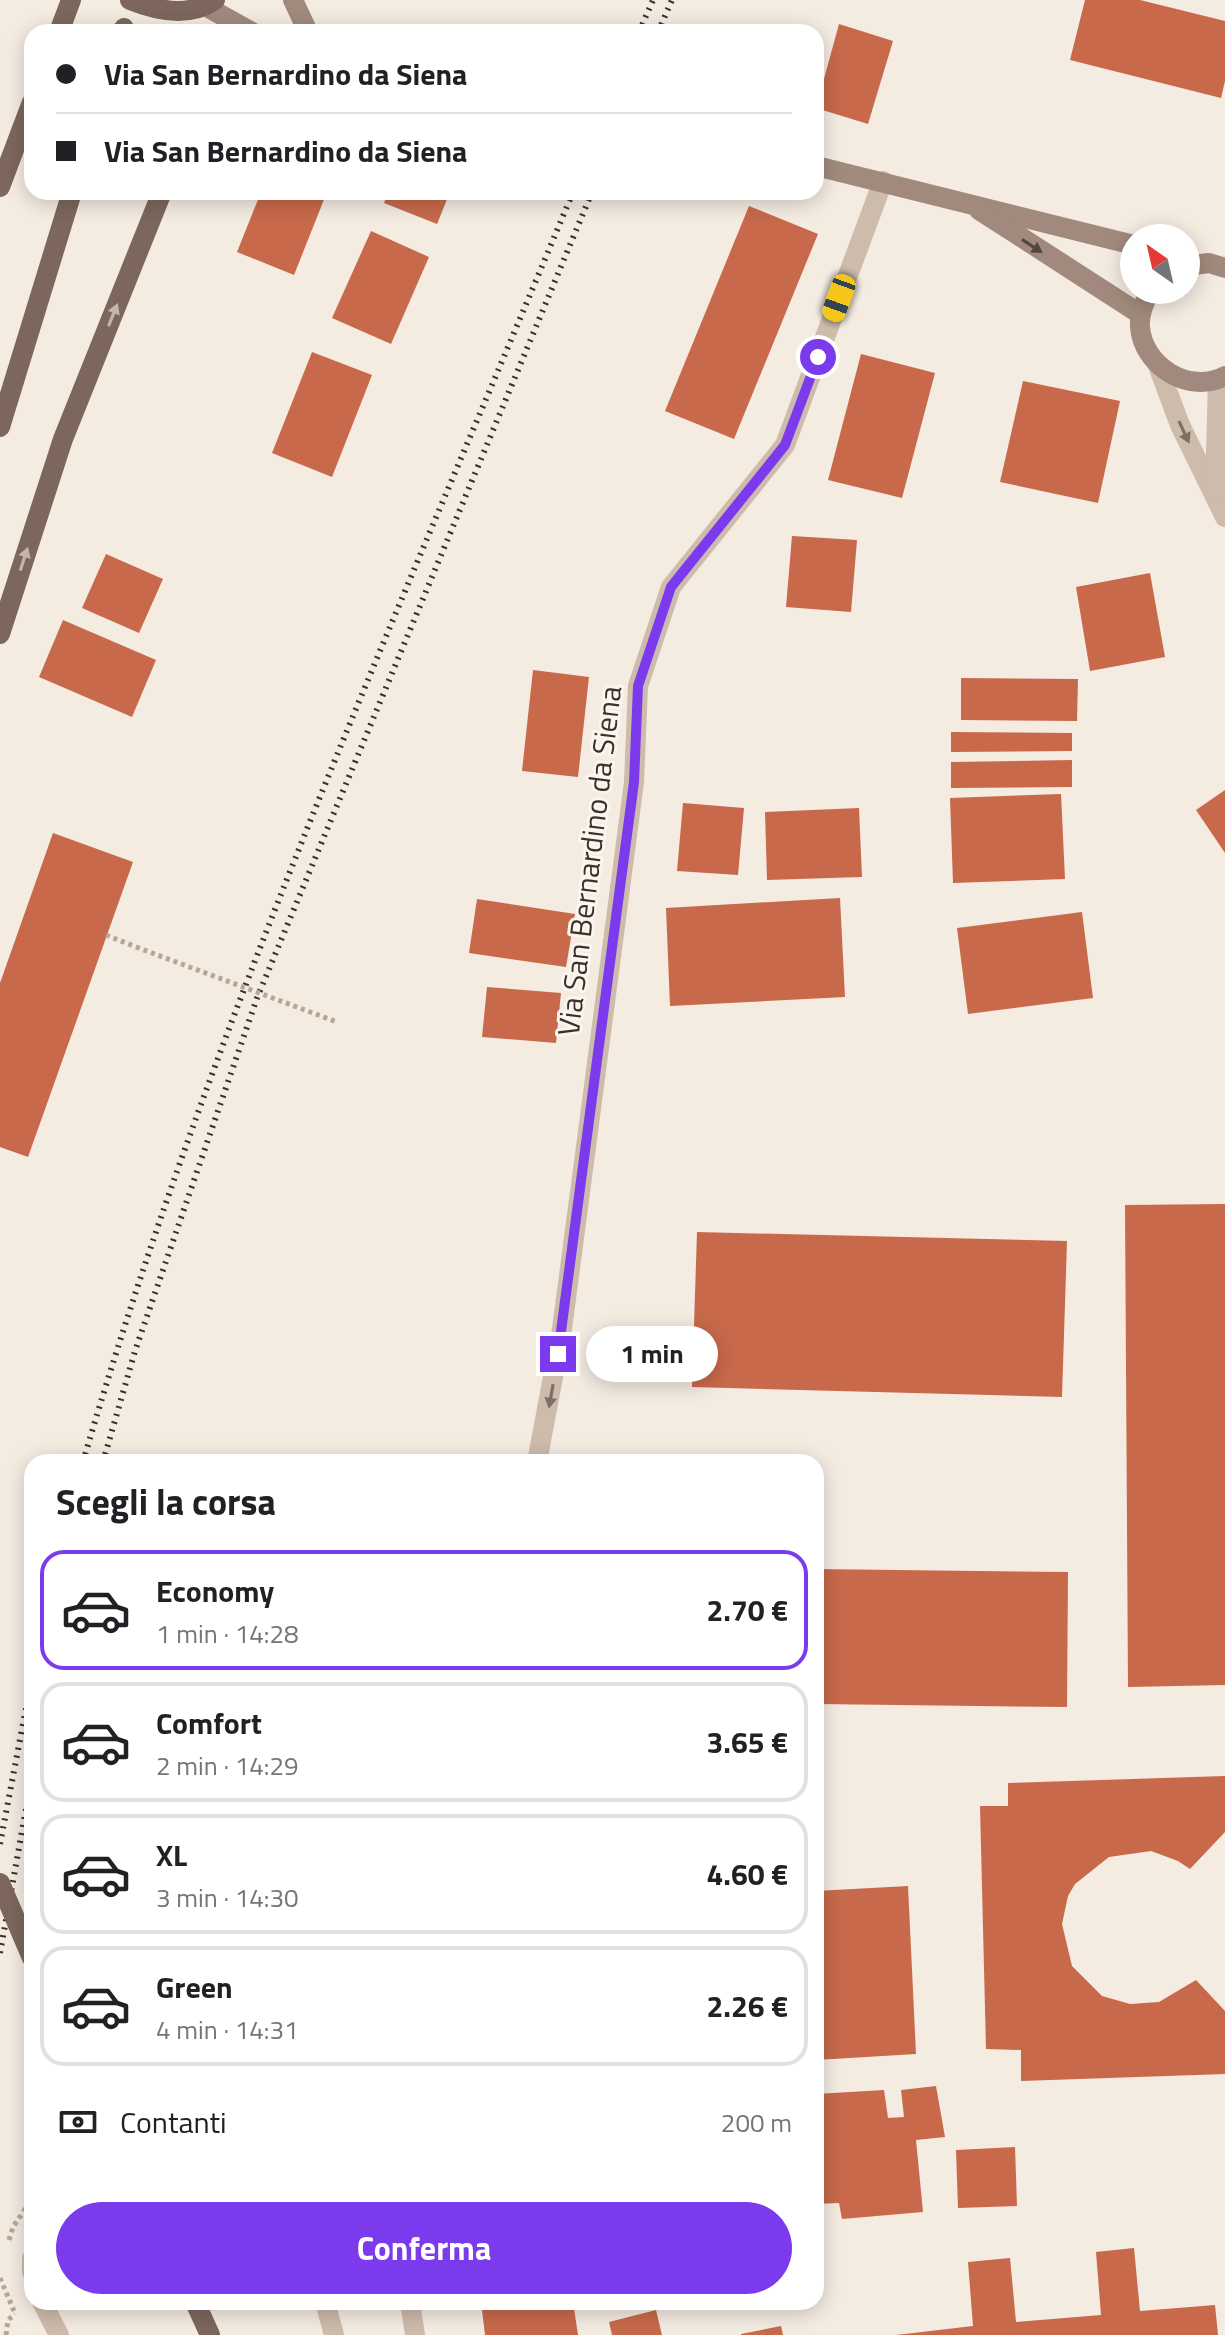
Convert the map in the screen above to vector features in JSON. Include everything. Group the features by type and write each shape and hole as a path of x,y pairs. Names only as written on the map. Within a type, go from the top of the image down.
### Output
{"main road":[{"path":"62,24 71,0"},
{"path":"130,0 153,10 183,11 210,3 240,24"},
{"path":"293,0 304,24"},
{"path":"183,11 183,24"},
{"path":"0,187 24,123"},
{"path":"824,168 1120,241"},
{"path":"0,427 70,200"},
{"path":"0,634 63,439 159,200"},
{"path":"968,202 1140,314"},
{"path":"1200,264 1225,268"},
{"path":"1144,304 1140,314 1140,331 1158,366 1176,378 1196,382 1222,378"},
{"path":"0,1883 24,1939"},
{"path":"199,2310 210,2335"}],"street":[{"name":"Via San Bernardino da Siena","path":"539,1454 562,1329 632,797 638,686 671,587 785,445 883,181"},
{"path":"1158,366 1180,425 1225,517"},
{"path":"1215,495 1222,378"},
{"path":"46,2310 59,2334"},
{"path":"327,2310 334,2335"},
{"path":"411,2310 415,2335"}],"path":[{"path":"106,935 337,1022"},
{"path":"6,2335 8,2320 15,2314"}],"building":[{"path":"1085,0 1140,0 1225,21 1225,81 1221,98 1070,60"},
{"path":"839,24 893,41 868,124 824,110 824,79"},
{"path":"258,200 324,200 294,275 237,252"},
{"path":"385,200 447,200 437,224 384,203"},
{"path":"749,206 818,234 734,439 665,411"},
{"path":"371,231 429,257 391,344 332,318"},
{"path":"312,352 372,375 332,477 272,453"},
{"path":"861,354 935,373 902,498 828,480"},
{"path":"1023,381 1120,401 1098,503 1000,482"},
{"path":"792,536 857,540 851,612 786,607"},
{"path":"106,554 163,579 139,633 82,608"},
{"path":"1150,573 1165,657 1090,671 1076,587"},
{"path":"63,620 156,660 132,717 39,677"},
{"path":"533,670 589,677 578,777 522,771"},
{"path":"961,678 1078,679 1077,721 961,720"},
{"path":"951,732 1072,733 1072,751 951,752"},
{"path":"1072,760 1072,787 951,788 951,762"},
{"path":"1225,790 1225,853 1196,810"},
{"path":"1061,794 1065,879 953,883 950,798"},
{"path":"683,803 744,808 738,875 677,871"},
{"path":"859,808 862,877 767,880 765,812"},
{"path":"53,833 133,862 28,1157 0,1147 0,983"},
{"path":"840,898 845,997 670,1006 666,908"},
{"path":"477,899 575,914 566,967 469,953"},
{"path":"1082,912 1093,998 968,1014 957,928"},
{"path":"487,987 561,993 556,1043 482,1037"},
{"path":"1225,1204 1225,1685 1128,1687 1125,1205"},
{"path":"697,1232 1067,1241 1062,1397 692,1387"},
{"path":"824,1569 1068,1572 1067,1707 824,1704"},
{"path":"1225,1776 1225,1832 1190,1869 1151,1851 1109,1857 1075,1884 1068,1896 1062,1924 1072,1966 1102,1996 1130,2004 1159,2002 1196,1980 1225,2011 1225,2074 1021,2081 1021,2050 986,2049 980,1806 1008,1806 1008,1783"},
{"path":"908,1886 916,2054 824,2060 824,1891"},
{"path":"936,2086 945,2137 916,2140 923,2212 842,2219 839,2203 824,2204 824,2094 884,2090 888,2118 904,2117 901,2090"},
{"path":"1015,2147 1017,2206 958,2208 956,2150"},
{"path":"1134,2248 1140,2311 1215,2305 1218,2335 896,2335 973,2326 968,2262 1010,2258 1016,2322 1101,2315 1096,2252"},
{"path":"482,2310 574,2310 578,2335 485,2335"},
{"path":"656,2310 662,2335 612,2335 609,2322"},
{"path":"781,2326 783,2335 741,2335 741,2334"}],"railway":[{"path":"642,24 653,0"},
{"path":"662,24 672,0"},
{"path":"85,1454 133,1299 248,979 375,663 570,200"},
{"path":"105,1454 135,1351 257,998 589,200"},
{"path":"0,1844 24,1719"},
{"path":"0,1953 24,1820"}],"route":[{"path":"558,1354 634,782 638,686 671,587 785,445 818,357"}]}
